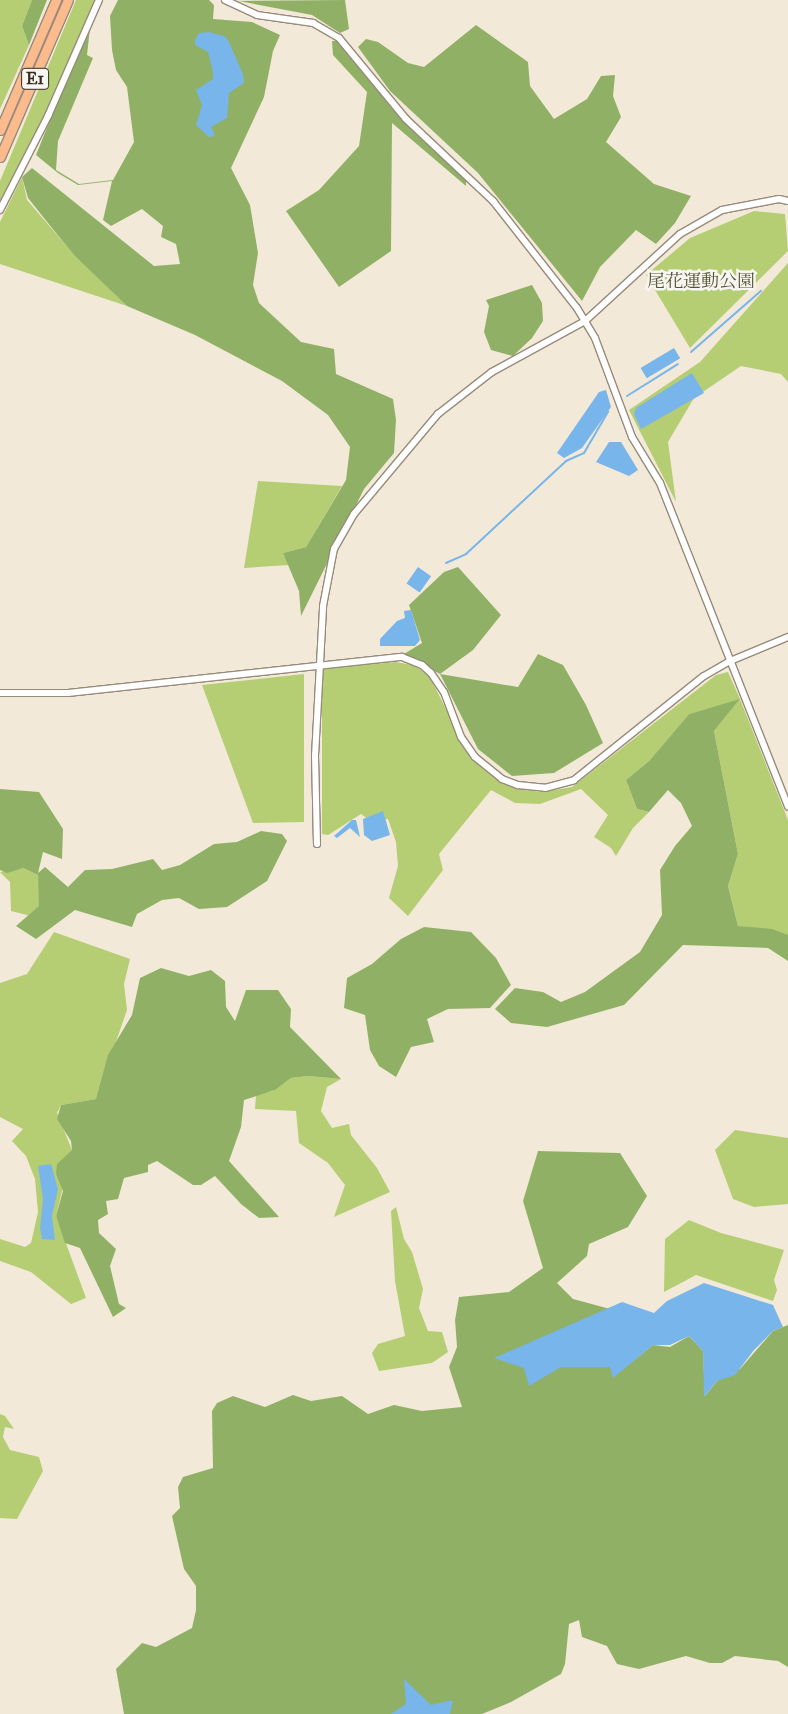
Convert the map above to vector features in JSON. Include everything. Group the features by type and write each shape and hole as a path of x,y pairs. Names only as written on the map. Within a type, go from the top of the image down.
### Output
{"highway":[{"name":"E1","path":"0,130 56,0"},
{"name":"E1","path":"0,157 68,0"}],"street":[{"path":"0,210 48,116 98,0"},
{"path":"225,0 256,15 313,23 339,38 406,119 488,196 586,320 632,437 660,483 788,807"},
{"path":"317,844 315,756 319,664 328,570 334,549 354,514 438,414 468,388 586,320 680,234 722,210 779,199 788,201"},
{"path":"0,693 68,693 391,656 422,665 444,692 458,731 475,756 502,779 518,785 545,788 574,780 681,693 730,661 788,637"}],"green space":[{"path":"0,0 32,0 22,26 29,45 0,109"},
{"path":"32,0 47,0 29,45 22,26"},
{"path":"76,0 98,0 0,210 0,181"},
{"path":"118,0 209,0 214,5 213,19 252,22 280,35 273,51 264,97 231,168 250,205 258,253 253,285 259,303 301,342 334,349 336,374 393,399 396,420 394,453 364,489 301,616 299,591 283,553 306,547 346,480 350,447 328,415 282,381 195,335 127,306 75,256 28,198 22,177 32,168 154,266 180,264 176,244 161,237 163,226 142,209 111,226 103,220 112,181 78,185 58,173 36,155 91,19 87,55 93,58 58,141 56,170 79,184 113,180 134,142 127,87 116,70 112,50 110,16"},
{"path":"345,0 349,29 340,33 312,15 239,1"},
{"path":"476,25 528,62 530,86 554,119 587,99 601,76 615,75 613,96 621,117 606,142 654,184 691,196 675,223 656,244 636,230 600,267 582,301 478,173 390,91 358,47 366,39 378,42 408,63 424,67"},
{"path":"332,41 338,41 374,86 466,180 466,186 392,123 391,251 339,287 286,211 319,190 359,146 367,92 333,55"},
{"path":"22,177 27,200 72,252 127,306 0,264 0,222"},
{"name":"尾花運動公園","path":"754,211 785,214 788,251 690,348 646,275 690,238"},
{"path":"788,263 788,382 781,374 741,366 694,398 668,442 676,502 629,410 700,362"},
{"path":"532,285 542,303 543,321 532,338 513,356 491,350 484,332 489,306 486,300"},
{"path":"258,481 342,486 306,547 283,553 289,565 244,568"},
{"path":"458,567 501,615 473,650 440,674 404,654 422,643 409,605 444,572"},
{"path":"538,654 563,665 586,705 603,743 554,773 512,776 478,749 440,674 518,687"},
{"path":"395,662 414,665 430,677 470,758 517,789 543,792 572,787 716,675 728,672 788,820 788,938 738,926 728,886 738,854 714,731 739,700 689,714 649,761 626,780 637,809 649,812 633,828 616,856 611,848 594,837 608,815 581,789 540,804 515,803 491,790 439,854 443,870 408,916 389,898 398,866 396,842 388,819 372,822 361,814 328,835 322,834 322,669"},
{"path":"304,674 304,822 253,823 202,685"},
{"path":"740,699 714,731 738,854 728,886 738,926 772,929 788,935 788,961 768,948 683,945 624,1005 547,1027 511,1023 495,1009 515,988 543,992 561,1002 585,992 640,952 662,915 660,870 675,846 692,826 681,803 668,790 649,812 637,809 626,780 649,761 689,714"},
{"path":"0,789 39,792 63,829 62,859 43,852 38,873 45,867 68,887 85,870 112,869 153,859 162,870 180,865 214,844 237,842 261,831 282,834 287,841 267,881 227,907 199,909 179,898 162,900 137,914 132,927 75,910 36,939 16,926 39,906 38,875 23,868 7,873 0,870"},
{"path":"23,868 38,875 42,907 31,916 11,911 10,882 0,872"},
{"path":"424,927 471,932 496,958 511,985 490,1008 448,1009 427,1019 434,1042 411,1047 396,1077 379,1066 370,1050 365,1015 344,1008 347,978 372,964 401,939"},
{"path":"54,932 130,959 124,984 127,1010 96,1099 61,1105 57,1113 72,1150 56,1216 86,1298 71,1304 31,1272 0,1261 0,1239 25,1247 31,1243 38,1212 35,1179 26,1156 12,1141 23,1129 0,1117 0,983 27,974"},
{"path":"161,968 189,976 211,970 225,981 226,1007 235,1021 246,990 278,990 291,1009 290,1027 341,1079 308,1076 291,1078 275,1090 244,1100 241,1127 229,1161 279,1217 259,1218 241,1204 215,1176 201,1185 193,1185 157,1161 148,1165 148,1172 124,1178 118,1199 106,1201 108,1214 98,1220 99,1233 116,1249 110,1266 119,1304 126,1308 113,1317 80,1248 65,1243 56,1216 63,1191 56,1174 57,1164 72,1150 71,1141 57,1119 61,1105 96,1099 108,1055 132,1015 140,978"},
{"path":"308,1076 341,1079 327,1087 321,1111 332,1128 349,1124 351,1135 377,1168 390,1192 334,1217 345,1185 328,1163 299,1143 296,1111 255,1109 256,1095 273,1091 291,1078"},
{"path":"735,1130 788,1138 788,1204 754,1207 733,1199 715,1150"},
{"path":"538,1151 620,1153 647,1196 628,1227 589,1244 587,1256 557,1283 573,1299 625,1313 613,1377 653,1345 670,1347 689,1336 703,1351 705,1396 717,1381 740,1369 773,1331 788,1325 788,1667 778,1661 735,1656 722,1663 710,1663 686,1656 639,1669 617,1664 607,1646 582,1637 579,1620 569,1624 565,1664 561,1674 511,1702 482,1714 124,1714 116,1669 142,1643 156,1647 192,1628 196,1610 196,1586 184,1569 172,1516 180,1508 178,1487 183,1477 213,1468 212,1411 217,1403 233,1396 265,1407 293,1395 311,1401 342,1396 368,1414 394,1405 422,1411 462,1407 449,1367 457,1347 455,1320 459,1297 509,1292 543,1268 523,1201"},
{"path":"396,1207 404,1239 412,1252 423,1289 419,1308 428,1331 442,1332 448,1352 432,1363 379,1371 372,1353 378,1344 405,1336 395,1281 391,1211"},
{"path":"689,1220 721,1233 784,1250 774,1280 777,1290 773,1301 696,1275 664,1292 665,1239"},
{"path":"0,1414 5,1416 14,1429 5,1427 3,1437 10,1450 39,1457 43,1471 17,1519 0,1518"}],"water":[{"path":"209,32 224,36 228,40 243,74 244,83 229,93 227,118 211,127 215,136 209,137 196,125 202,105 196,90 213,79 213,72 208,52 195,45 195,40 199,33"},
{"path":"674,348 680,358 647,378 641,368"},
{"path":"692,373 704,393 641,429 634,414 636,408"},
{"path":"606,390 611,407 582,448 564,458 557,453 599,392"},
{"path":"609,442 621,442 638,470 629,476 596,462"},
{"path":"418,567 431,576 420,593 407,583"},
{"path":"411,610 420,640 415,646 380,646 380,639 397,621 405,618 404,611"},
{"path":"383,811 390,835 372,841 364,835 363,819"},
{"path":"352,820 356,820 360,837 350,828 337,838 334,836"},
{"path":"51,1164 58,1189 52,1216 55,1240 42,1239 40,1228 43,1199 38,1166"},
{"path":"704,1283 773,1305 783,1327 773,1331 754,1350 735,1375 717,1381 704,1397 703,1351 689,1336 670,1345 653,1345 613,1378 610,1367 561,1367 529,1386 524,1368 494,1358 622,1302 654,1313 667,1301"},
{"path":"404,1679 431,1705 453,1700 450,1714 391,1714 406,1704"}],"waterway":[{"path":"691,352 761,291"},
{"path":"627,396 678,364"},
{"path":"446,563 466,554 566,461 584,453 608,412"}]}
